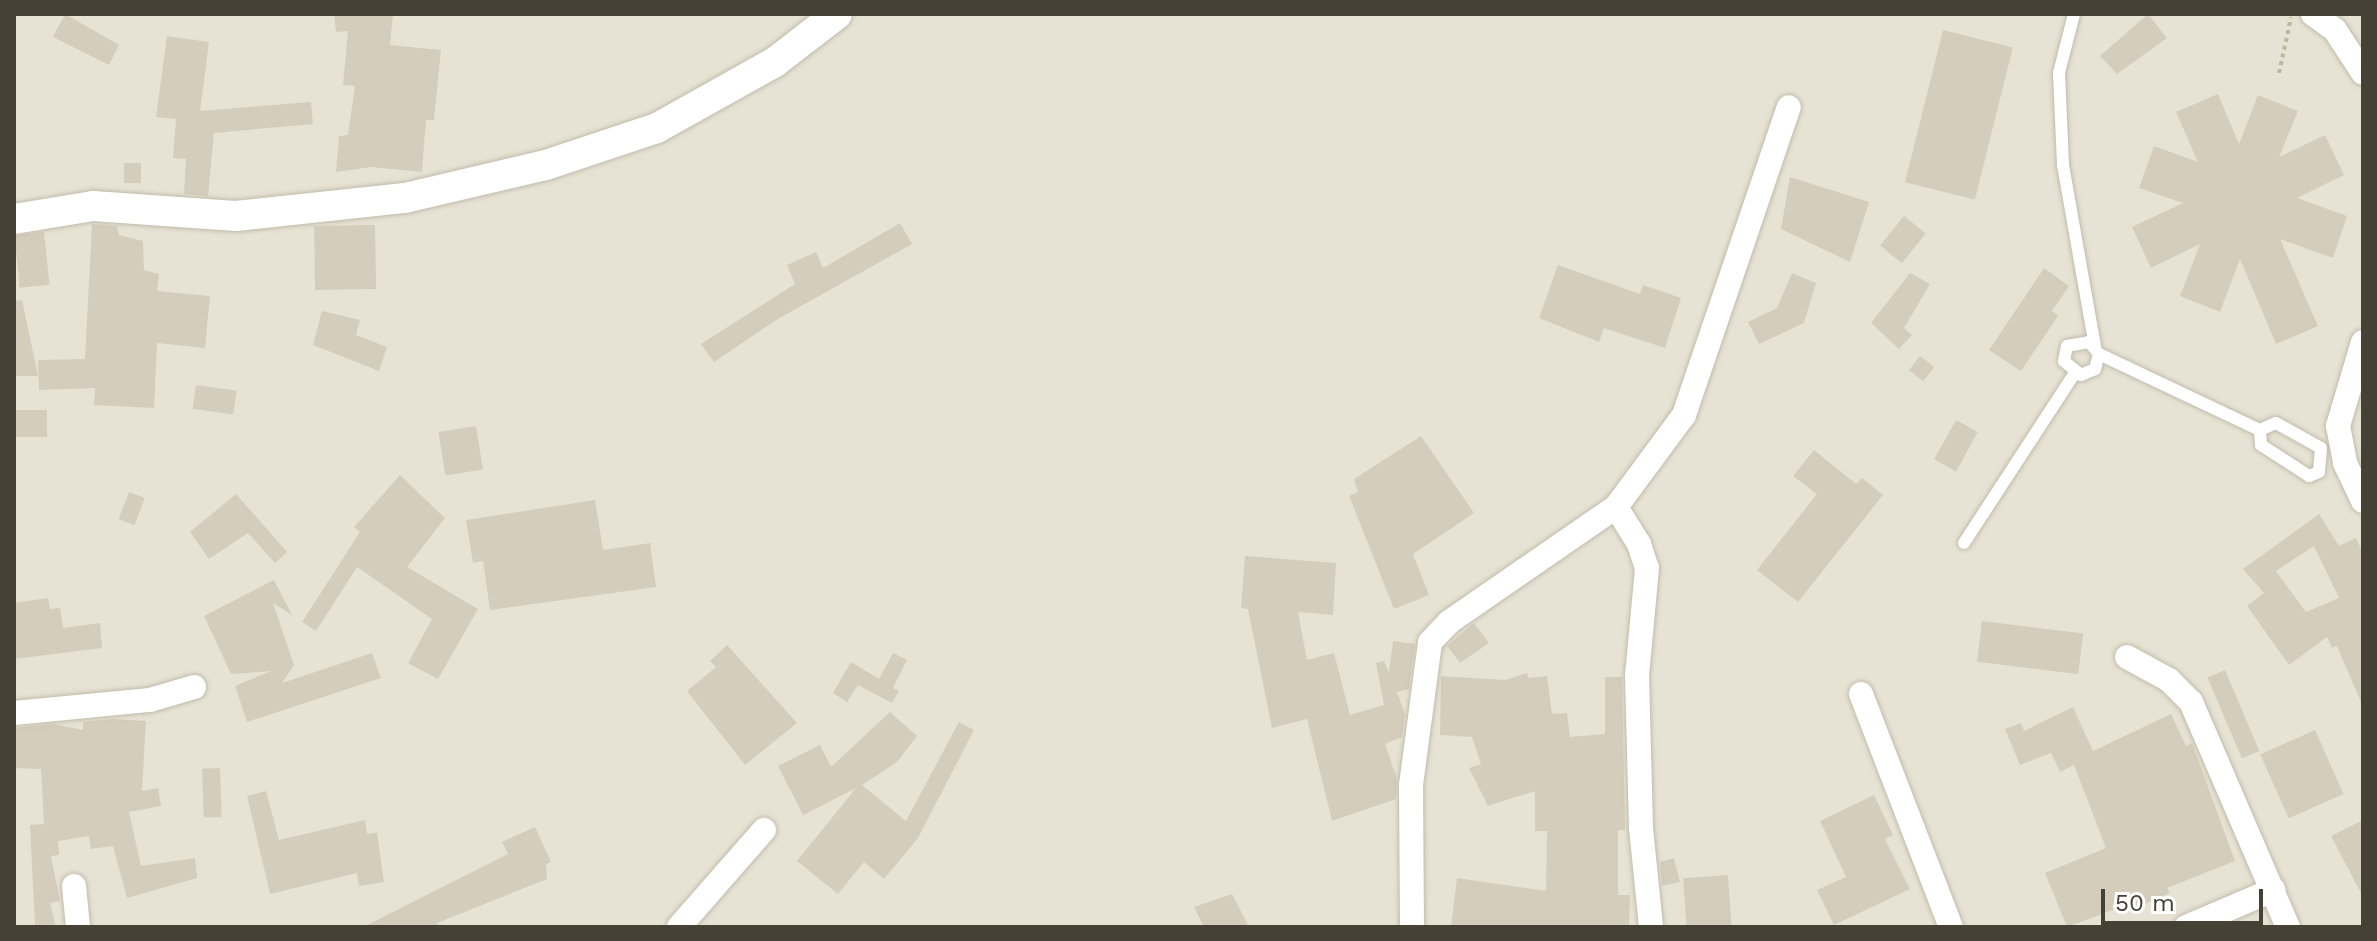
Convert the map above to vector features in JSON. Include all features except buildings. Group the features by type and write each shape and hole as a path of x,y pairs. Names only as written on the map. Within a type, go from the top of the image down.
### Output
{"street":[{"path":"14,219 93,206 236,216 405,198 546,165 657,128 775,62 837,14"},
{"path":"2313,14 2335,30 2363,73"},
{"path":"1412,927 1411,785 1430,642 1449,622 1616,507 1684,415 1789,107"},
{"path":"2360,494 2344,462 2338,426 2363,342"},
{"path":"1616,507 1639,544 1647,568 1637,675 1641,828 1651,927"},
{"path":"2127,657 2169,680 2191,702 2288,927"},
{"path":"14,713 150,700 194,687"},
{"path":"1861,694 1951,927"},
{"path":"679,927 764,830"},
{"path":"74,886 78,927"},
{"path":"2186,927 2273,890"}],"lane":[{"path":"1964,543 2074,374 2095,369 2097,350 2063,165 2059,73 2074,14"},
{"path":"2074,374 2064,361 2067,346 2081,340 2260,430"},
{"path":"2276,423 2344,462 2309,476 2272,455 2257,437 2260,430 2276,423"}],"path":[{"path":"2279,73 2291,14"}],"shaded area":[{"path":"14,14 2363,14 2363,927 14,927"}]}
